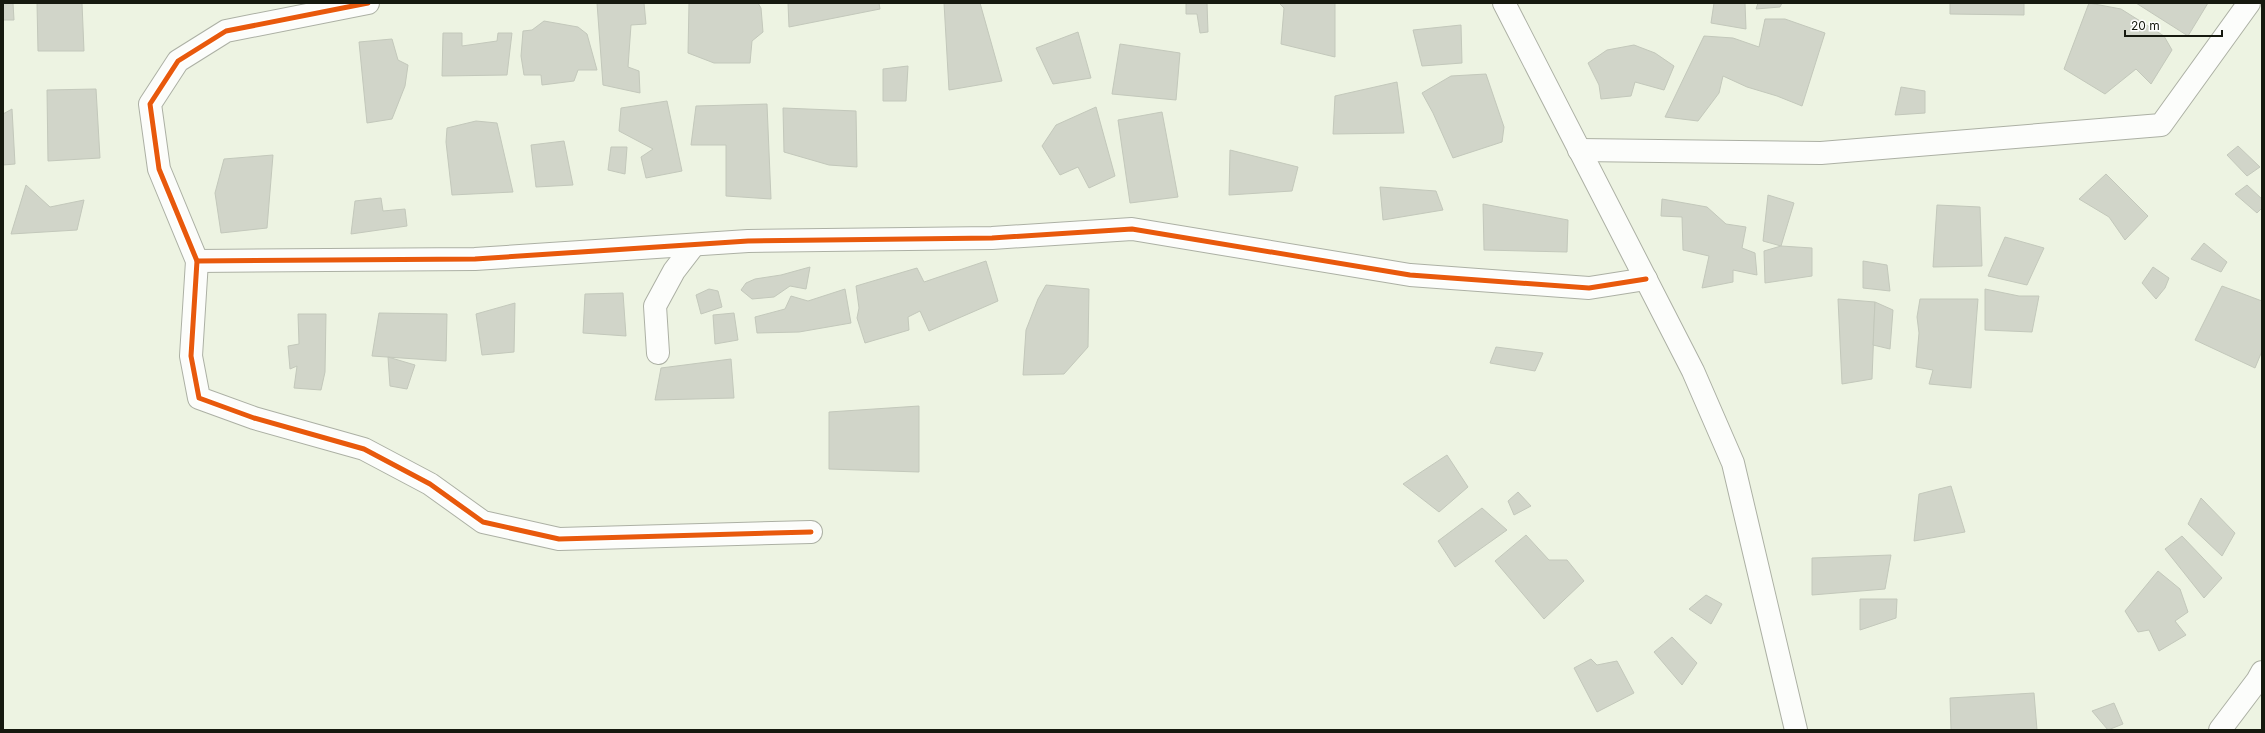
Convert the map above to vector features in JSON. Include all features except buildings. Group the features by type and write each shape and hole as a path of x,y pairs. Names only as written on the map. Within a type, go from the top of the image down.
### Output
{"street":[{"path":"368,3 226,31 178,61 150,104 159,169 196,261 191,356 199,398 254,418 364,449 430,484 483,522 559,539 811,532"},
{"path":"1504,3 1693,371 1733,463 1796,730"},
{"path":"1579,150 1821,153 2161,125 2249,3"},
{"path":"196,261 475,259 748,241 992,238 1132,229 1410,275 1589,288 1646,279"},
{"path":"658,353 655,306 674,271 694,245"},
{"path":"2220,730 2258,681 2262,672"}],"cycle path":[{"path":"368,3 226,31 178,61 150,104 159,169 197,261 191,356 199,398 254,418 364,449 430,484 483,522 559,539 811,532"},
{"path":"197,261 475,259 748,241 992,238 1132,229 1410,275 1589,288 1646,279"}]}
